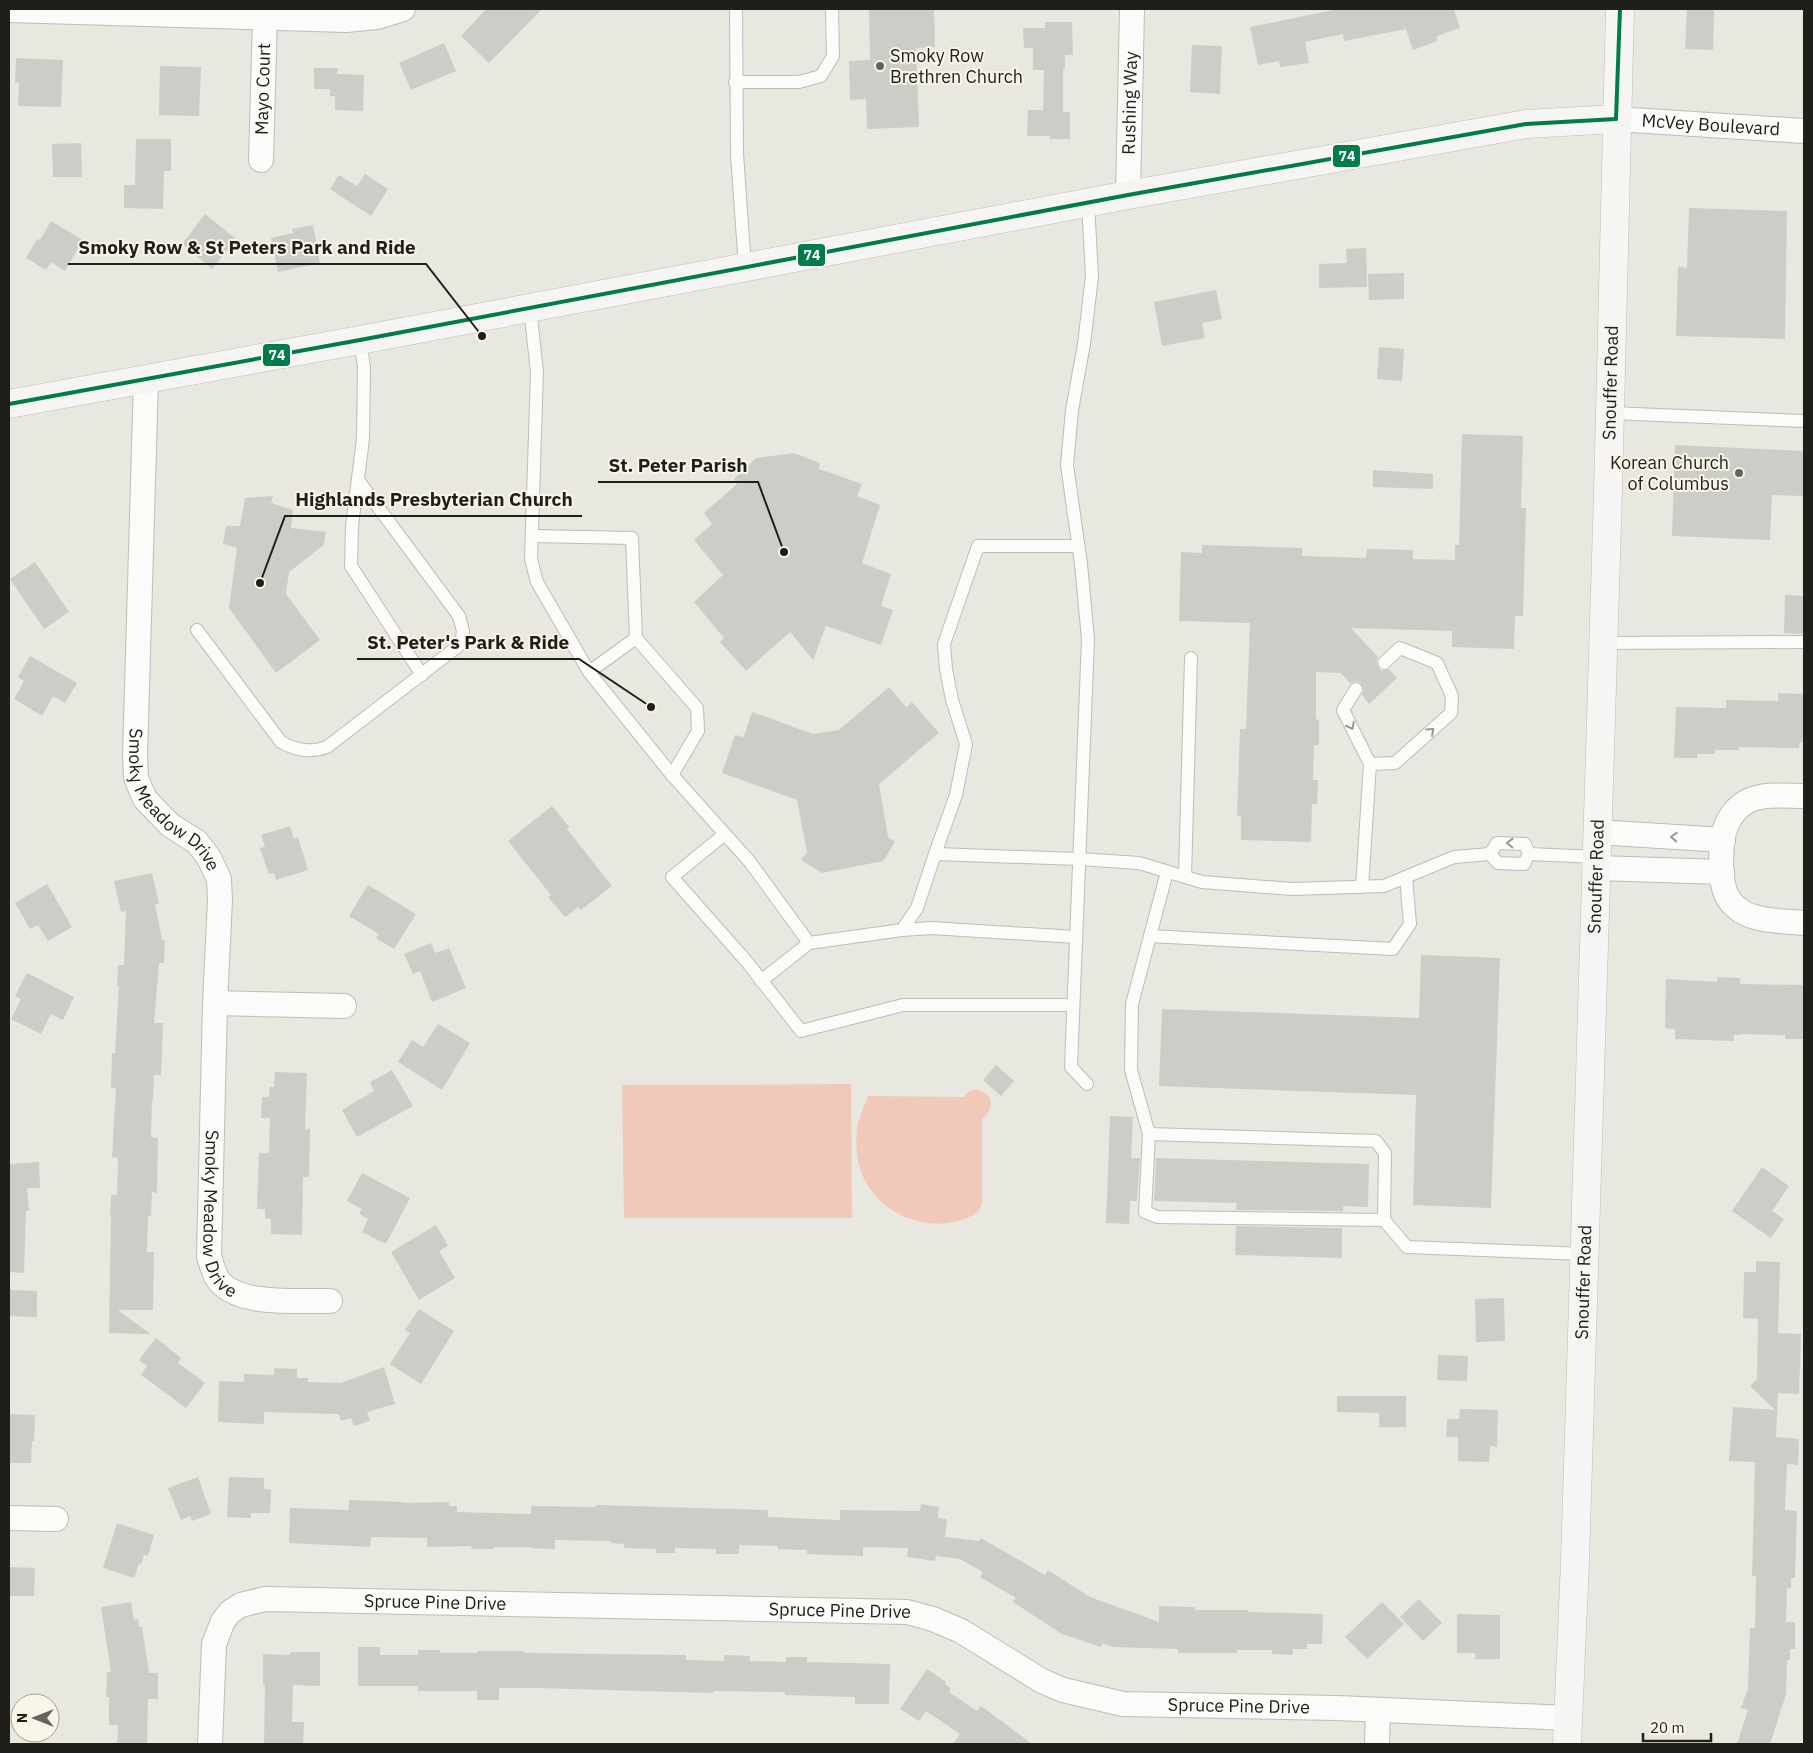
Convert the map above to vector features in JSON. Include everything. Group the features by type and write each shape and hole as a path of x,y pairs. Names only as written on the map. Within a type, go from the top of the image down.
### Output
{"main road":[{"name":"Snouffer Road","path":"1567,1744 1575,1562 1610,413 1620,9"},
{"path":"9,404 360,340 1128,195 1526,124 1616,119"}],"street":[{"path":"9,10 346,20 377,17 403,9"},
{"name":"Rushing Way","path":"1128,195 1132,9"},
{"name":"Mayo Court","path":"261,160 266,17"},
{"name":"McVey Boulevard","path":"1616,119 1804,131"},
{"name":"Smoky Meadow Drive","path":"146,379 134,756 136,778 145,799 170,825 197,842 209,858 219,879 220,900 215,1003 209,1256 217,1278 235,1294 258,1299 330,1301"},
{"path":"1804,796 1770,795 1747,801 1737,808 1725,827 1722,872 1726,895 1733,905 1743,912 1766,919 1804,923"},
{"path":"1596,852 1723,840"},
{"path":"1596,852 1722,872"},
{"path":"215,1003 344,1006"},
{"path":"9,1518 56,1519"},
{"name":"Spruce Pine Drive","path":"210,1744 214,1644 223,1621 230,1612 241,1605 265,1599 907,1612 933,1619 961,1631 1042,1681 1063,1690 1123,1704 1336,1708 1568,1718"},
{"path":"1377,1744 1378,1711"}],"lane":[{"path":"736,9 735,82 737,154 745,268"},
{"path":"735,82 799,82 821,76 833,56 832,9"},
{"path":"1086,1084 1071,1067 1088,639 1068,464 1072,410 1084,344 1092,276 1088,203"},
{"path":"530,308 537,372 531,559 537,582 589,672 672,775 750,862 809,943"},
{"path":"360,340 364,367 364,421 352,526 351,566 422,675"},
{"path":"1610,413 1804,421"},
{"path":"197,630 281,742 297,749 318,750 327,747 461,644 463,631 459,616 358,480"},
{"path":"532,536 632,538 636,638 697,708 698,731 672,775"},
{"path":"902,930 917,908 956,795 966,744 952,700 946,669 944,644 978,546 1078,546"},
{"path":"589,672 636,638"},
{"path":"1603,643 1804,642"},
{"path":"1370,764 1395,763 1451,713 1452,696 1437,663 1400,648 1384,663"},
{"path":"1185,878 1191,658"},
{"path":"1356,689 1343,710 1370,764 1362,887"},
{"path":"725,834 672,878 746,962 801,1031 903,1005 1074,1005"},
{"path":"1490,854 1497,843 1525,844 1530,854"},
{"path":"1530,854 1596,852"},
{"path":"935,854 1139,863 1202,882 1292,889 1384,886 1454,856 1490,854"},
{"path":"1490,854 1498,863 1524,864 1530,854"},
{"path":"1167,872 1132,1004 1130,1070 1149,1134 1145,1212 1157,1217 1384,1220"},
{"path":"1150,936 1392,949 1410,924 1406,877"},
{"path":"762,981 809,943 902,930 931,928 1076,937"},
{"path":"1149,1134 1376,1141 1385,1153 1384,1220 1408,1247 1584,1254"}],"shaded area":[{"path":"851,1084 852,1218 624,1218 622,1085"},
{"path":"976,1089 987,1094 991,1104 989,1111 982,1119 982,1203 978,1211 967,1218 953,1222 925,1223 897,1213 875,1196 861,1171 856,1142 860,1116 868,1096 964,1097 968,1092"}],"building":[{"path":"486,9 542,9 489,63 461,36"},
{"name":"Smoky Row Brethren Church","path":"869,9 934,9 935,47 916,48 919,127 867,129 866,99 850,100 849,61 870,60"},
{"path":"1338,9 1454,9 1460,28 1437,36 1437,41 1413,50 1406,29 1344,41 1343,34 1305,42 1309,63 1280,67 1279,61 1258,65 1250,27"},
{"path":"1687,9 1714,9 1713,50 1685,49"},
{"path":"1045,22 1072,22 1073,55 1065,55 1065,69 1063,69 1063,112 1070,112 1070,139 1050,139 1050,136 1027,136 1028,110 1043,110 1044,70 1033,70 1033,48 1024,48 1023,28 1045,28"},
{"path":"444,43 456,71 411,90 399,63"},
{"path":"1192,45 1222,46 1220,94 1190,92"},
{"path":"16,58 63,60 61,107 18,106 19,83 15,83"},
{"path":"160,66 201,67 199,116 159,115"},
{"path":"314,68 338,68 337,74 364,75 363,111 335,110 335,96 330,96 330,89 314,89"},
{"path":"136,139 171,139 171,171 164,171 163,209 124,208 124,185 135,185"},
{"path":"81,143 82,177 53,177 52,144"},
{"path":"365,174 388,189 371,216 330,189 339,175 357,186"},
{"path":"1689,208 1787,211 1785,339 1676,336 1678,267 1687,268"},
{"path":"205,214 236,239 212,269 182,244"},
{"path":"51,221 83,240 65,271 51,262 46,270 26,258 37,239 40,240"},
{"path":"313,225 320,263 278,272 271,238 293,233 292,229"},
{"path":"1366,248 1367,287 1319,288 1319,264 1347,263 1346,249"},
{"path":"1404,273 1404,299 1369,300 1368,274"},
{"path":"1216,290 1222,319 1202,323 1205,338 1162,346 1154,302"},
{"path":"1379,347 1404,349 1402,381 1377,379"},
{"path":"1462,434 1523,436 1521,508 1526,508 1523,616 1515,616 1514,649 1452,647 1452,631 1351,628 1378,657 1376,661 1378,668 1382,671 1389,669 1397,678 1369,704 1362,695 1364,689 1360,682 1350,683 1341,673 1316,672 1316,719 1319,720 1319,745 1314,745 1313,780 1318,780 1317,804 1312,804 1311,842 1241,840 1241,816 1237,816 1240,729 1246,729 1250,623 1179,621 1181,552 1202,553 1202,545 1302,548 1302,556 1366,558 1367,549 1413,550 1413,559 1455,560 1455,545 1459,545"},
{"name":"Korean Church of Columbus","path":"1675,445 1804,451 1804,496 1772,495 1770,540 1672,536"},
{"path":"794,453 820,463 819,469 862,484 857,496 880,505 862,563 891,574 881,606 893,610 881,645 826,626 813,660 790,632 746,671 720,642 724,638 694,602 723,575 694,540 712,524 704,513 737,484 734,479 756,458"},
{"path":"1373,470 1433,474 1433,489 1373,487"},
{"path":"273,496 271,503 293,510 291,528 326,532 324,545 289,572 286,594 320,640 276,673 229,608 237,548 223,544 226,526 240,526 245,498"},
{"path":"35,562 69,612 44,629 10,579"},
{"path":"1785,595 1804,596 1804,634 1784,633"},
{"path":"30,656 77,683 65,703 53,696 42,716 14,699 24,681 18,677"},
{"path":"889,687 906,707 912,702 939,733 879,784 888,837 895,842 883,861 822,873 801,860 807,852 797,800 722,773 735,735 744,737 752,712 813,734 839,730"},
{"path":"1778,693 1804,694 1804,742 1800,742 1799,748 1739,747 1739,750 1715,750 1715,754 1697,754 1697,758 1674,758 1676,707 1726,708 1726,700 1778,701"},
{"path":"552,806 569,827 567,829 612,886 581,910 578,907 565,917 548,897 551,895 508,841"},
{"path":"290,826 294,839 298,837 308,870 276,880 274,873 269,874 260,848 265,847 261,835"},
{"path":"152,873 159,904 155,904 162,940 165,941 164,963 159,963 154,1023 163,1023 161,1075 154,1075 152,1100 151,1137 158,1138 157,1193 152,1192 151,1216 148,1216 147,1252 154,1252 153,1310 118,1310 150,1334 109,1333 111,1195 117,1195 118,1158 112,1157 116,1088 111,1088 112,1053 115,1053 119,986 117,986 118,965 124,965 126,911 121,912 114,881"},
{"path":"47,884 72,927 48,941 38,925 30,929 15,903"},
{"path":"368,885 416,914 394,949 376,938 379,934 349,916"},
{"path":"431,943 435,953 449,948 466,988 432,1002 420,971 413,974 404,954"},
{"path":"1421,955 1500,958 1491,1208 1413,1205 1416,1095 1159,1086 1162,1009 1419,1018"},
{"path":"27,973 74,997 63,1020 51,1014 41,1034 11,1019 21,999 15,996"},
{"path":"1717,977 1740,978 1740,984 1804,985 1804,1039 1785,1039 1785,1035 1741,1034 1734,1035 1734,1041 1675,1039 1675,1029 1665,1028 1666,979 1717,982"},
{"path":"438,1024 470,1043 442,1090 398,1062 412,1040 423,1047"},
{"path":"996,1065 1014,1081 1001,1096 983,1080"},
{"path":"392,1070 413,1106 357,1137 342,1110 374,1091 370,1082"},
{"path":"275,1072 307,1073 305,1130 310,1128 309,1177 303,1177 302,1235 271,1234 271,1219 265,1218 265,1209 257,1209 259,1153 269,1153 270,1118 261,1118 262,1097 269,1097 270,1087 274,1087"},
{"path":"1110,1116 1133,1117 1131,1158 1140,1158 1137,1201 1130,1201 1129,1224 1106,1223"},
{"path":"1156,1158 1369,1164 1368,1207 1343,1206 1343,1211 1236,1210 1237,1203 1154,1201"},
{"path":"39,1162 40,1188 27,1188 29,1211 26,1211 24,1273 9,1272 9,1164"},
{"path":"1762,1167 1789,1186 1772,1211 1784,1219 1771,1238 1732,1211"},
{"path":"362,1173 410,1198 386,1244 362,1232 368,1219 359,1214 362,1209 347,1201"},
{"path":"436,1225 448,1246 439,1251 455,1278 419,1300 391,1252"},
{"path":"1236,1226 1342,1228 1342,1258 1235,1255"},
{"path":"1756,1261 1780,1262 1778,1333 1801,1334 1799,1394 1778,1393 1776,1437 1799,1439 1798,1465 1787,1464 1785,1510 1797,1511 1795,1578 1791,1578 1791,1588 1787,1588 1786,1622 1795,1622 1795,1649 1790,1649 1790,1660 1787,1660 1786,1694 1770,1744 1737,1744 1748,1710 1741,1708 1748,1688 1750,1628 1755,1628 1756,1576 1752,1576 1755,1462 1729,1461 1733,1407 1775,1410 1750,1386 1757,1379 1758,1319 1743,1318 1744,1272 1756,1272"},
{"path":"9,1290 37,1291 37,1317 9,1316"},
{"path":"1504,1298 1505,1341 1476,1342 1475,1299"},
{"path":"419,1309 454,1331 421,1384 390,1364 410,1333 405,1330"},
{"path":"156,1338 181,1358 178,1363 205,1383 186,1408 141,1375 147,1366 139,1360"},
{"path":"1438,1355 1468,1356 1467,1381 1437,1380"},
{"path":"384,1367 395,1404 367,1412 370,1421 354,1426 351,1418 341,1421 339,1414 264,1412 264,1424 218,1422 219,1381 244,1382 244,1374 274,1375 274,1368 297,1369 297,1378 308,1378 308,1382 341,1383"},
{"path":"1337,1396 1406,1396 1406,1427 1379,1427 1379,1413 1337,1412"},
{"path":"1460,1409 1498,1410 1497,1447 1490,1446 1489,1462 1458,1461 1458,1437 1446,1437 1447,1419 1459,1419"},
{"path":"9,1414 35,1415 31,1463 9,1463"},
{"path":"198,1477 211,1514 192,1521 190,1516 181,1520 168,1488"},
{"path":"229,1477 264,1478 264,1489 271,1490 270,1513 251,1513 251,1518 227,1517"},
{"path":"349,1500 403,1503 449,1502 449,1506 457,1506 457,1512 531,1514 531,1506 596,1507 597,1505 768,1510 768,1517 840,1520 840,1510 920,1511 921,1504 939,1507 938,1518 947,1519 945,1537 979,1541 981,1538 1045,1575 1048,1570 1090,1597 1159,1622 1159,1606 1195,1607 1195,1610 1248,1610 1248,1612 1323,1614 1322,1644 1307,1644 1307,1649 1293,1649 1293,1655 1272,1654 1272,1650 1237,1650 1237,1653 1178,1653 1178,1649 1113,1647 1103,1643 1101,1647 1062,1634 1013,1602 1016,1598 980,1577 983,1572 960,1559 936,1556 935,1561 907,1557 908,1548 863,1547 863,1556 807,1554 807,1550 778,1549 778,1546 739,1545 739,1554 716,1554 716,1549 675,1548 675,1553 656,1553 656,1549 624,1548 624,1544 611,1543 611,1541 555,1540 555,1549 494,1547 494,1549 471,1549 472,1546 427,1547 427,1538 371,1537 370,1547 289,1543 290,1508 349,1510"},
{"path":"117,1523 154,1535 148,1556 144,1555 134,1578 103,1568"},
{"path":"9,1567 35,1568 34,1596 9,1596"},
{"path":"1419,1599 1442,1623 1423,1641 1400,1617"},
{"path":"131,1602 134,1620 138,1619 139,1627 142,1627 149,1673 158,1673 158,1699 148,1699 147,1744 117,1744 118,1725 109,1725 109,1697 106,1697 107,1672 111,1672 101,1607"},
{"path":"1382,1602 1404,1624 1367,1659 1345,1637"},
{"path":"1457,1614 1500,1615 1500,1659 1475,1659 1475,1653 1457,1653"},
{"path":"358,1647 380,1647 380,1655 418,1655 418,1650 440,1650 440,1653 524,1651 524,1653 686,1655 686,1660 724,1661 724,1655 750,1656 750,1661 786,1662 786,1657 807,1657 807,1662 890,1664 889,1704 855,1704 855,1697 785,1695 785,1692 713,1691 713,1693 537,1688 499,1688 499,1700 477,1700 477,1691 418,1691 418,1686 358,1686"},
{"path":"290,1652 320,1652 320,1686 293,1685 292,1722 304,1722 303,1744 264,1744 265,1685 263,1685 263,1654 290,1655"},
{"path":"927,1669 946,1682 945,1684 951,1689 949,1692 977,1711 981,1706 1032,1744 953,1744 960,1734 926,1711 919,1721 900,1709"}],"transit line":[{"name":"74","path":"1616,119 1620,9"},
{"name":"74","path":"9,404 360,340 1128,195 1526,124 1616,119"}],"place":[{"name":"Smoky Row Brethren Church","path":"880,66"},
{"name":"Smoky Row & St Peters Park and Ride","path":"482,336"},
{"name":"Korean Church of Columbus","path":"1739,473"},
{"name":"St. Peter Parish","path":"784,552"},
{"name":"Highlands Presbyterian Church","path":"260,583"},
{"name":"St. Peter's Park & Ride","path":"651,707"}]}
